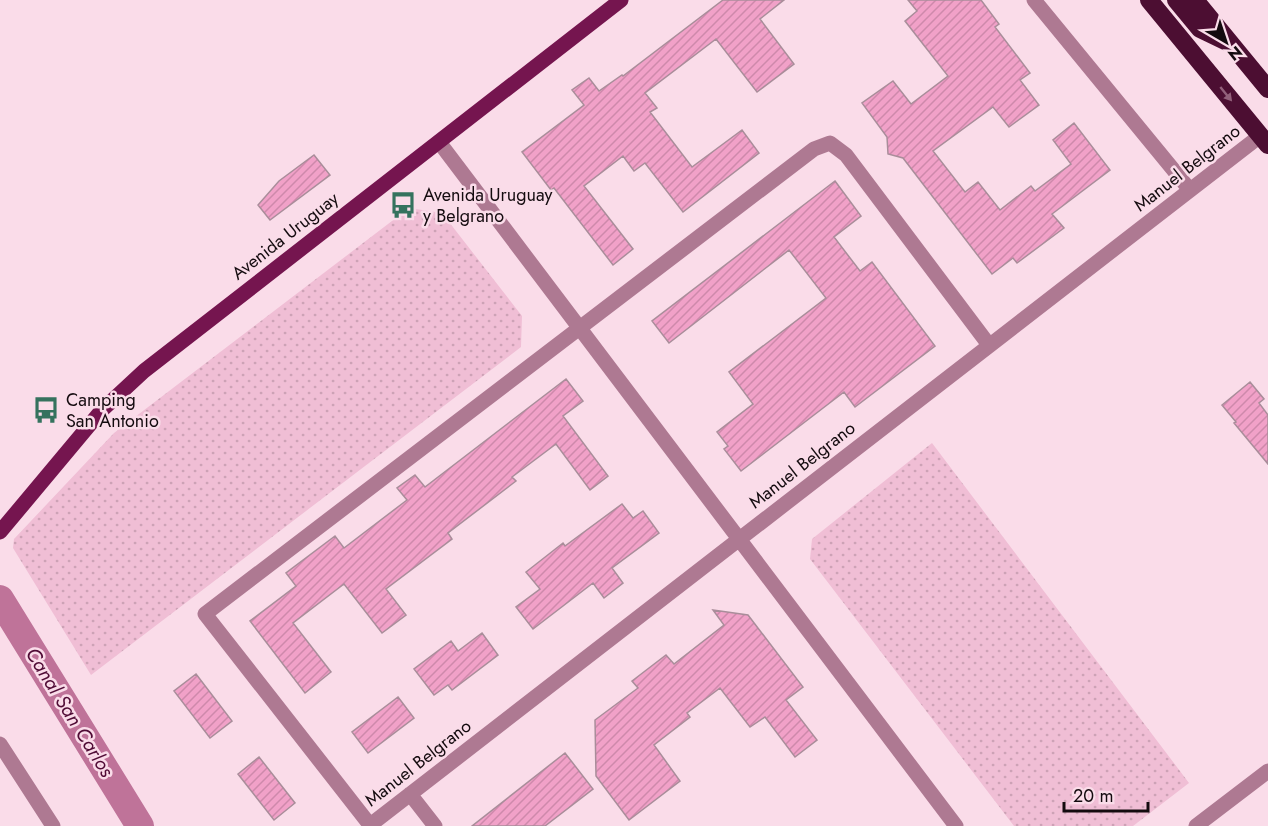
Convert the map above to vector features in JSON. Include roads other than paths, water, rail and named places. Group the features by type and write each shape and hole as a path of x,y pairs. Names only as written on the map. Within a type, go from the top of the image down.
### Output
{"highway":[{"path":"1149,0 1264,140"},
{"path":"1176,0 1200,29 1231,44"},
{"path":"1195,0 1268,89"}],"main road":[{"name":"Avenida Uruguay","path":"0,532 102,410 144,371 621,0"}],"street":[{"path":"1034,0 1190,190"},
{"name":"Manuel Belgrano","path":"370,825 1190,190 1264,140"},
{"path":"438,142 956,826"},
{"path":"370,825 205,614 813,149 830,143 846,155 989,345"},
{"path":"0,744 53,826"},
{"path":"1196,826 1268,771"},
{"path":"410,794 435,826"}],"waterway":[{"name":"Canal San Carlos","path":"0,599 140,826"}],"place":[{"name":"Avenida Uruguay y Belgrano","path":"403,205"},
{"name":"Camping San Antonio","path":"46,410"}]}
